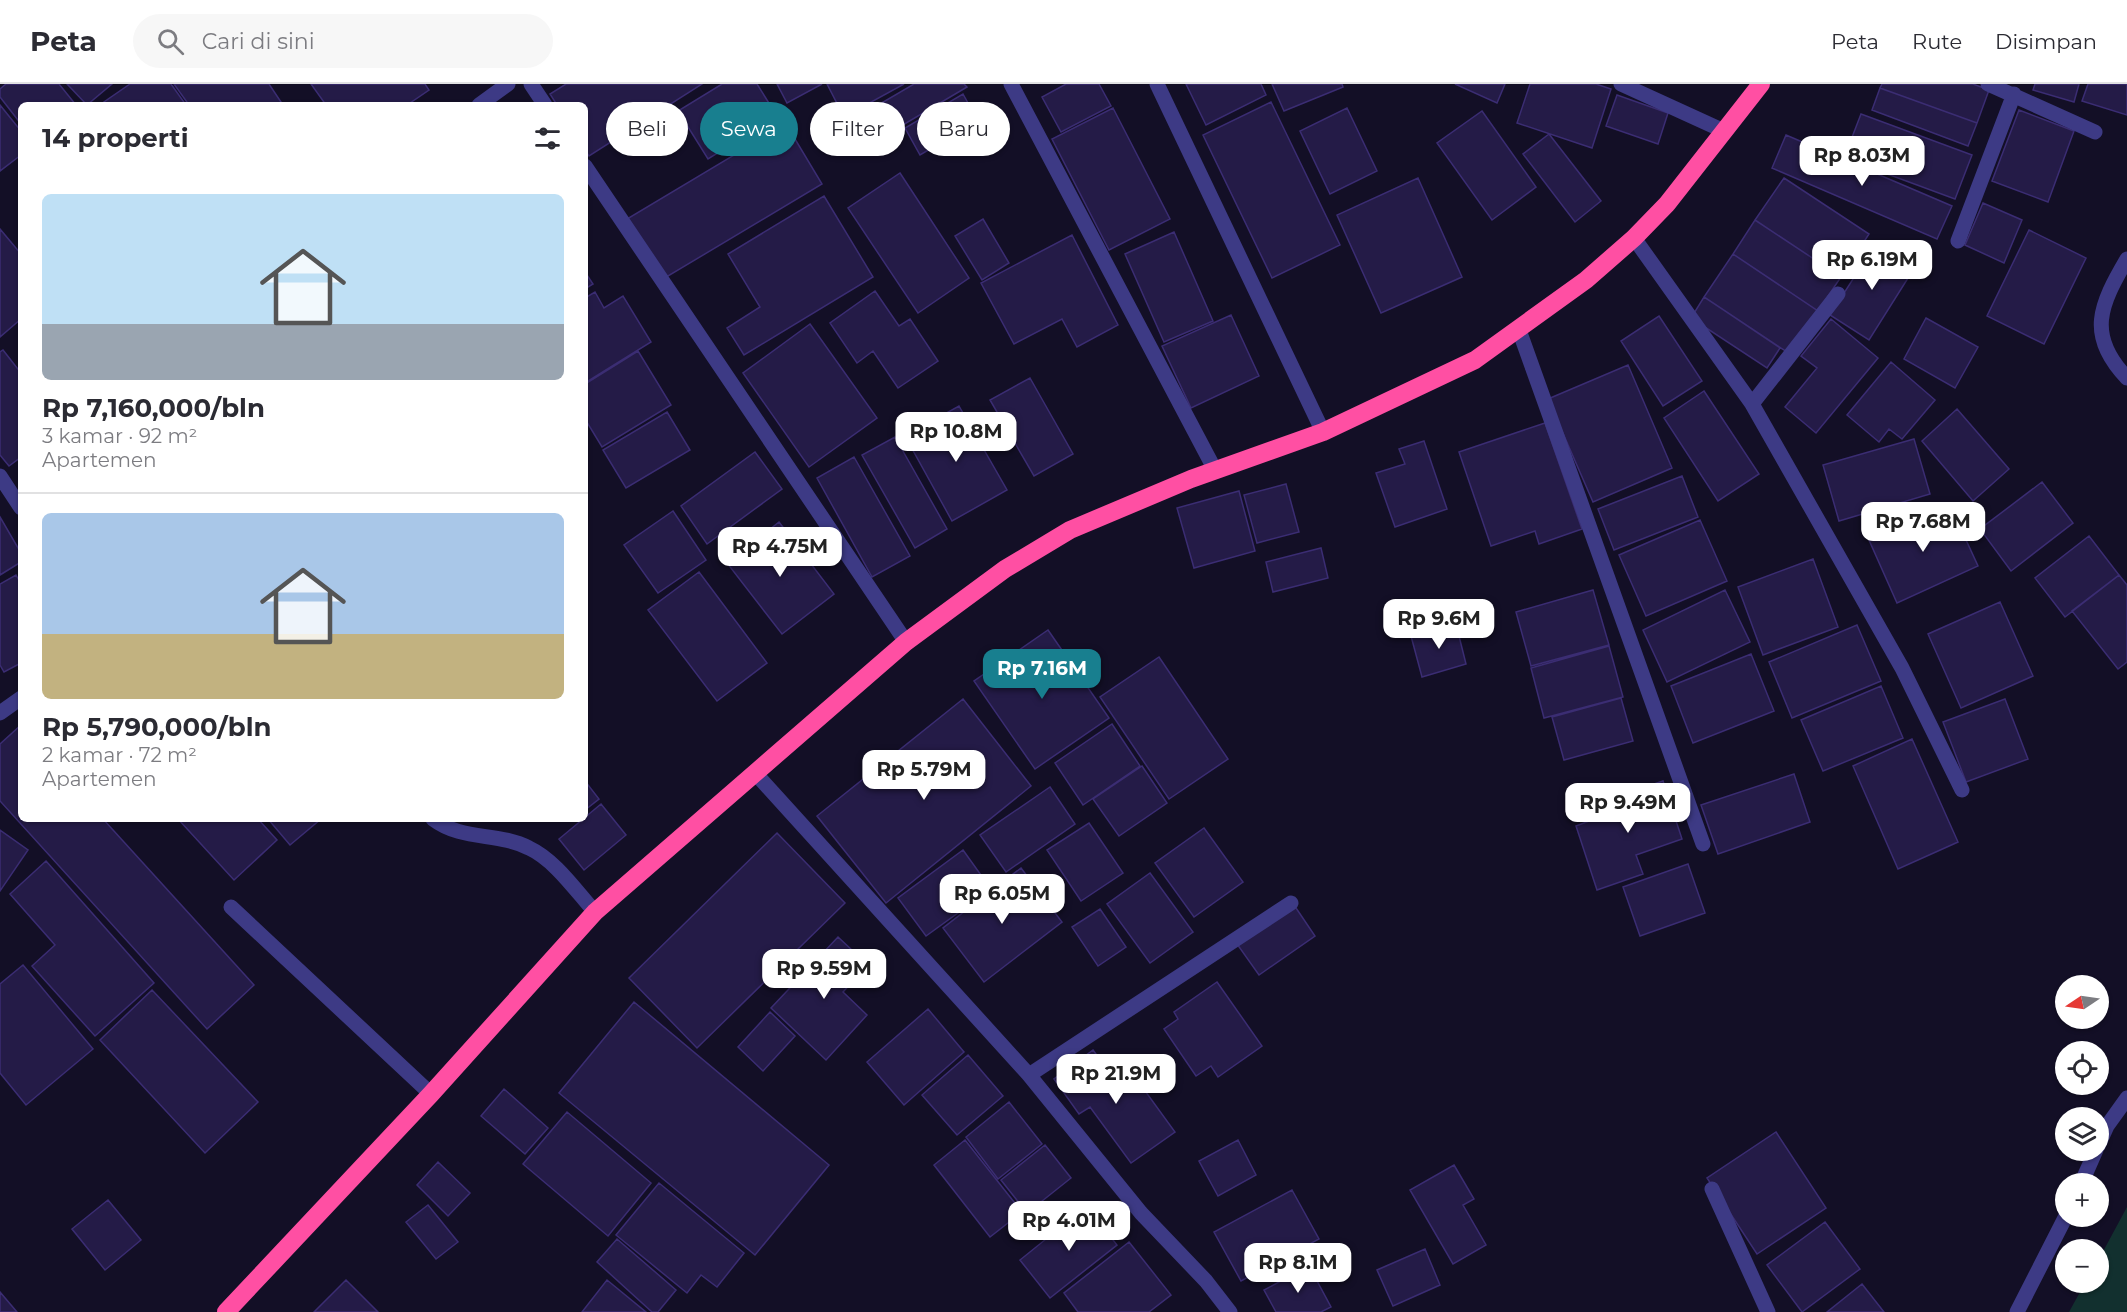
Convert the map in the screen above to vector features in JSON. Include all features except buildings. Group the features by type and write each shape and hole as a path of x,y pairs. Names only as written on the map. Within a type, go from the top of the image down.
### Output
{"highway":[{"path":"226,1312 431,1094 595,912 906,642 1005,569 1070,530 1215,470 1323,432 1475,360 1587,280 1634,238 1667,204 1761,84"}],"street":[{"path":"483,102 508,84"},
{"path":"531,84 543,102"},
{"path":"1011,84 1215,470"},
{"path":"1157,84 1323,432"},
{"path":"1621,84 1725,130"},
{"path":"1988,84 2095,132"},
{"path":"1958,241 2014,94"},
{"path":"588,170 906,642"},
{"path":"1634,238 1752,404 1902,668 1962,790"},
{"path":"2127,259 2100,314 2101,338 2105,350 2127,378"},
{"path":"1752,404 1838,294"},
{"path":"1519,330 1703,844"},
{"path":"0,476 18,503"},
{"path":"0,713 18,700"},
{"path":"756,774 796,815 896,930 1029,1075 1141,1213 1206,1281 1230,1312"},
{"path":"437,822 446,829 466,835 528,847 545,859 595,912"},
{"path":"1029,1075 1290,903"},
{"path":"231,907 431,1094"},
{"path":"2109,1123 2127,1098"},
{"path":"1713,1189 1768,1312"},
{"path":"2017,1312 2060,1227"}],"green space":[{"path":"2127,1207 2127,1312 2069,1312 2079,1293 2109,1293 2109,1240"}]}
